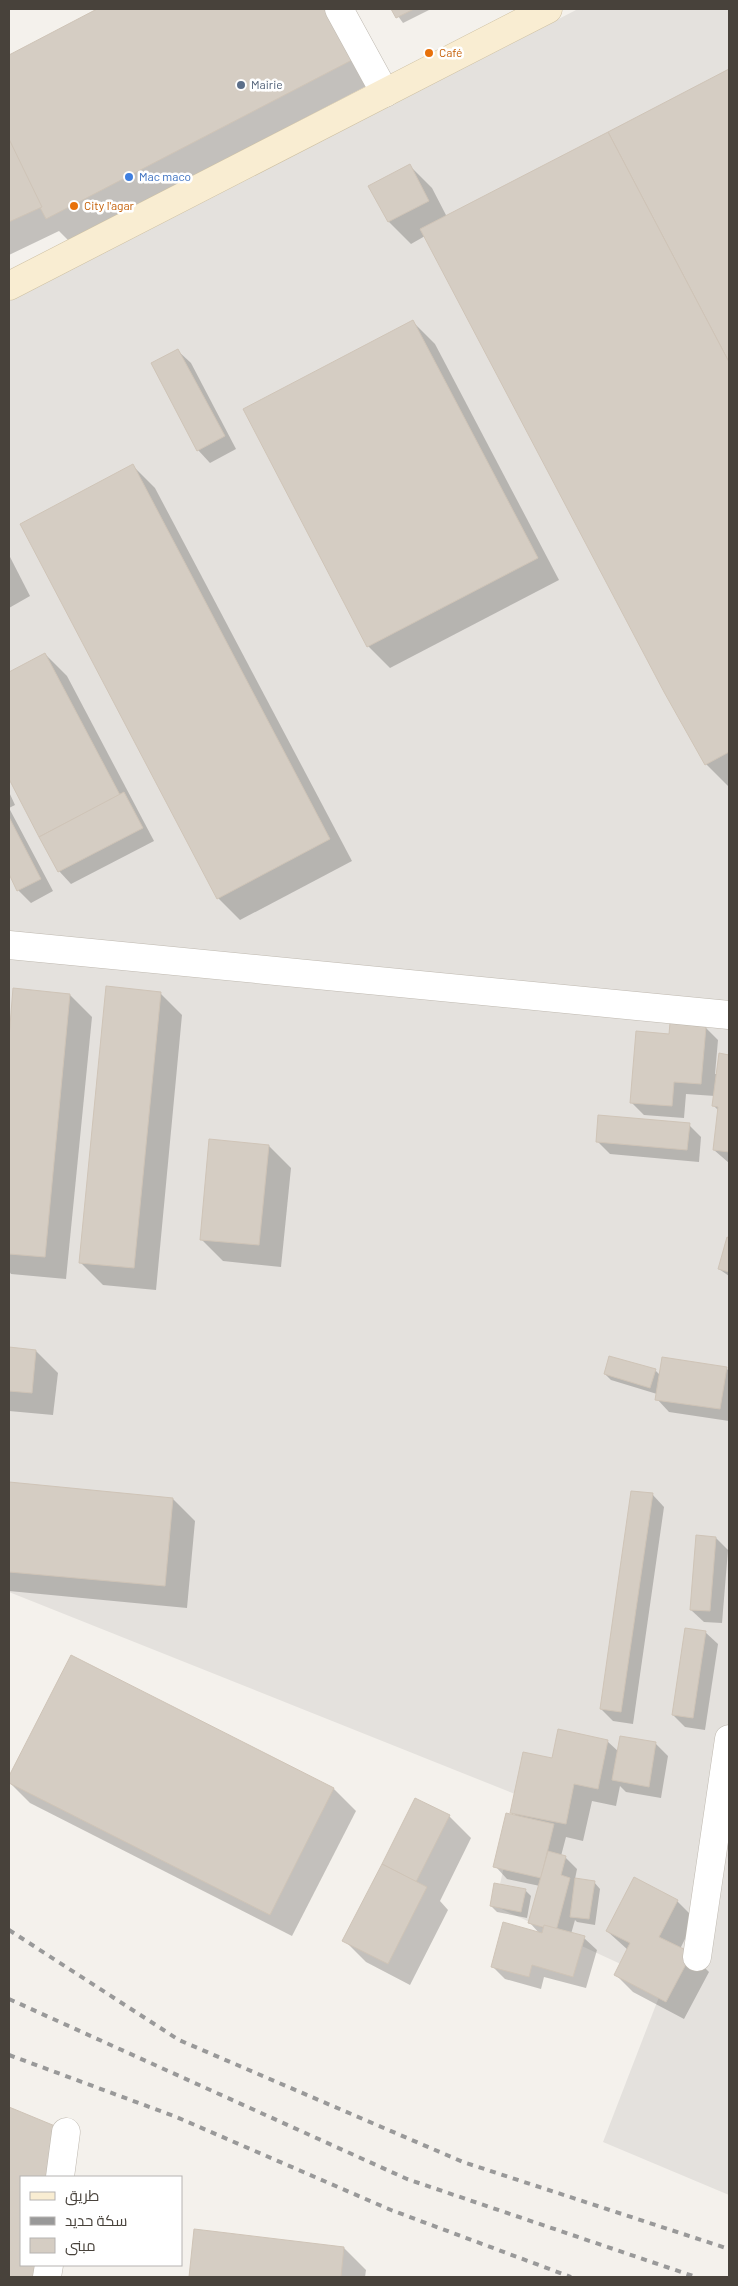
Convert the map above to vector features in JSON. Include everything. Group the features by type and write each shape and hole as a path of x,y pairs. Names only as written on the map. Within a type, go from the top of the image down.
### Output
{"street":[{"path":"339,9 385,93"},
{"path":"9,286 548,9"},
{"path":"9,945 729,1015"},
{"path":"697,1957 729,1739"},
{"path":"60,2176 66,2132"}],"shaded area":[{"path":"578,9 729,9 729,2195 603,2142 664,1984 495,1906 520,1796 9,1592 9,301"}],"building":[{"path":"97,9 325,9 352,60 46,219 9,149 9,55"},
{"path":"391,9 414,9 396,18"},
{"path":"729,69 729,362 608,132"},
{"path":"608,132 729,362 729,752 705,765 664,692 420,229"},
{"path":"9,139 42,207 9,222"},
{"path":"410,164 429,201 388,222 368,186"},
{"path":"413,320 538,558 367,647 243,409"},
{"path":"178,349 225,436 197,451 151,363"},
{"path":"133,464 330,839 217,899 20,524"},
{"path":"45,653 120,795 39,837 9,779 9,672"},
{"path":"124,792 143,828 58,872 39,837"},
{"path":"9,817 41,879 17,891 9,874"},
{"path":"106,986 161,992 134,1268 79,1263"},
{"path":"13,988 70,994 45,1257 9,1254 9,1038"},
{"path":"670,1023 706,1027 701,1084 674,1082 672,1106 630,1103 636,1031 669,1034"},
{"path":"719,1053 729,1055 729,1152 713,1150 718,1107 712,1106"},
{"path":"598,1115 690,1123 687,1150 596,1142"},
{"path":"209,1139 269,1145 259,1245 200,1240"},
{"path":"727,1237 729,1238 729,1272 718,1269"},
{"path":"9,1347 36,1350 32,1393 9,1391"},
{"path":"609,1356 656,1369 650,1388 604,1374"},
{"path":"662,1357 727,1367 720,1409 655,1400"},
{"path":"9,1482 173,1498 165,1586 9,1572"},
{"path":"631,1491 653,1493 621,1712 600,1709"},
{"path":"696,1535 716,1537 710,1611 690,1610"},
{"path":"685,1628 706,1631 693,1718 672,1715"},
{"path":"71,1655 334,1788 270,1915 9,1783 9,1776"},
{"path":"558,1729 608,1740 598,1789 574,1784 566,1824 510,1813 523,1752 552,1758"},
{"path":"620,1736 656,1742 649,1787 612,1780"},
{"path":"415,1798 450,1815 416,1882 382,1864"},
{"path":"506,1813 554,1824 541,1878 493,1867"},
{"path":"548,1851 566,1856 561,1875 570,1878 556,1931 528,1923"},
{"path":"382,1864 427,1887 388,1964 342,1941"},
{"path":"634,1877 678,1900 659,1937 692,1953 666,2002 614,1975 630,1943 606,1931"},
{"path":"575,1878 595,1881 589,1919 570,1917"},
{"path":"494,1883 526,1889 521,1912 490,1906"},
{"path":"503,1922 542,1933 544,1925 585,1936 573,1977 532,1965 529,1977 491,1967"},
{"path":"9,2107 55,2126 49,2176 20,2176 20,2266 38,2266 37,2277 9,2277"},
{"path":"194,2229 344,2247 341,2277 189,2277"}],"railway":[{"path":"9,1930 179,2040 463,2162 729,2249"},
{"path":"9,1999 407,2179 696,2277"},
{"path":"9,2055 174,2116 391,2210 571,2277"}],"place":[{"name":"Café","path":"429,53"},
{"name":"Mairie","path":"241,85"},
{"name":"Mac maco","path":"129,177"},
{"name":"City l'agar","path":"74,206"}]}
